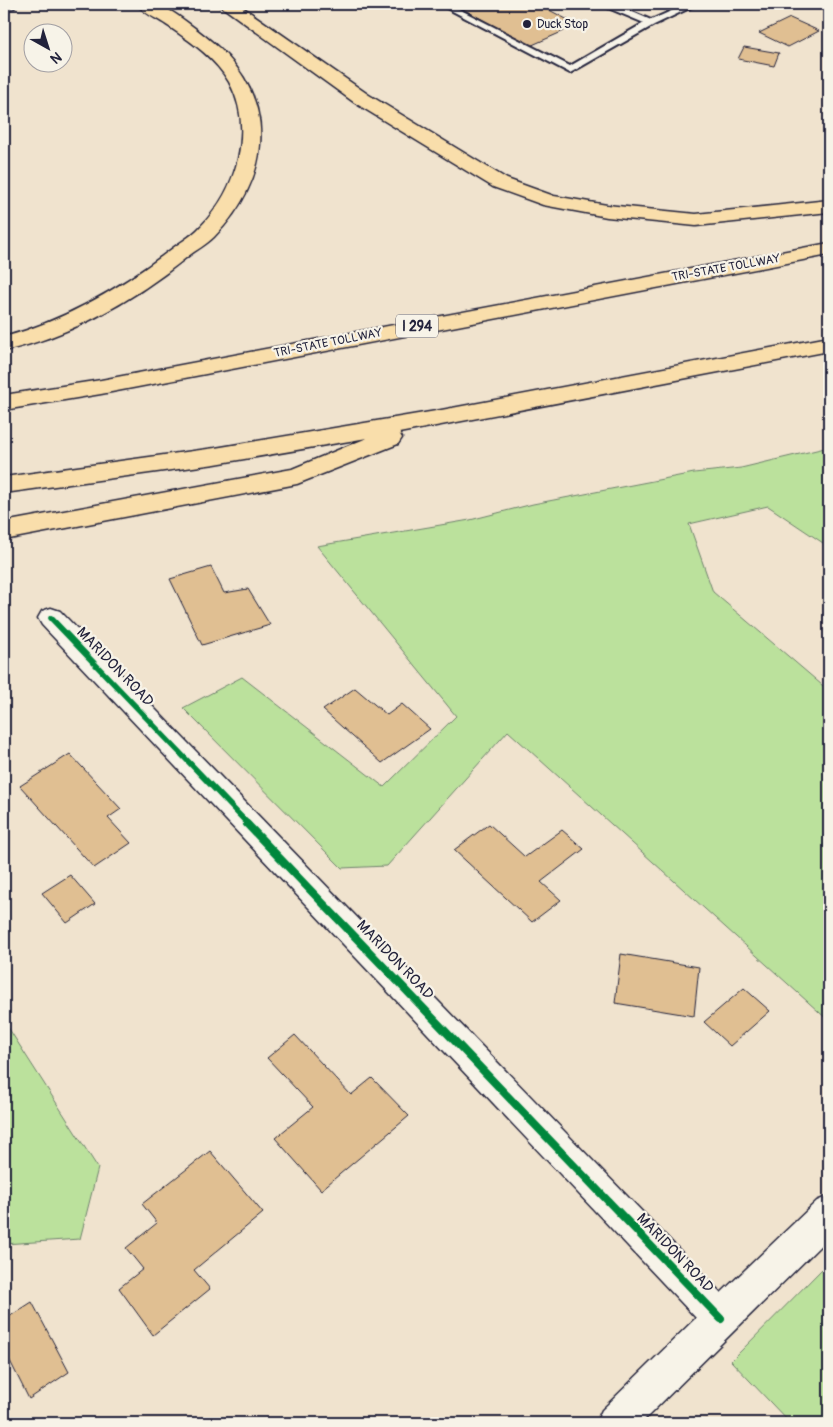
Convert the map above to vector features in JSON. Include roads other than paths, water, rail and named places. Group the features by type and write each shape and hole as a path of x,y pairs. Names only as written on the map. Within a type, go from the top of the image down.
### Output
{"highway":[{"path":"4,344 70,320 140,284 210,230 238,189 252,146 250,110 238,81 216,56 172,20 146,4"},
{"path":"227,4 362,99 500,183 550,201 607,211 696,220 829,206"},
{"name":"TRI-STATE TOLLWAY","path":"4,403 102,387 829,249"},
{"path":"4,485 215,456 436,419 829,344"},
{"path":"4,530 298,476 436,419"}],"street":[{"path":"4,6 8,4"},
{"name":"MARIDON ROAD","path":"51,618 721,1319"},
{"path":"615,1423 829,1213"}],"lane":[{"path":"443,4 570,70 651,24 694,4"},
{"path":"612,4 651,24"}],"place":[{"name":"Duck Stop","path":"527,24"}]}
